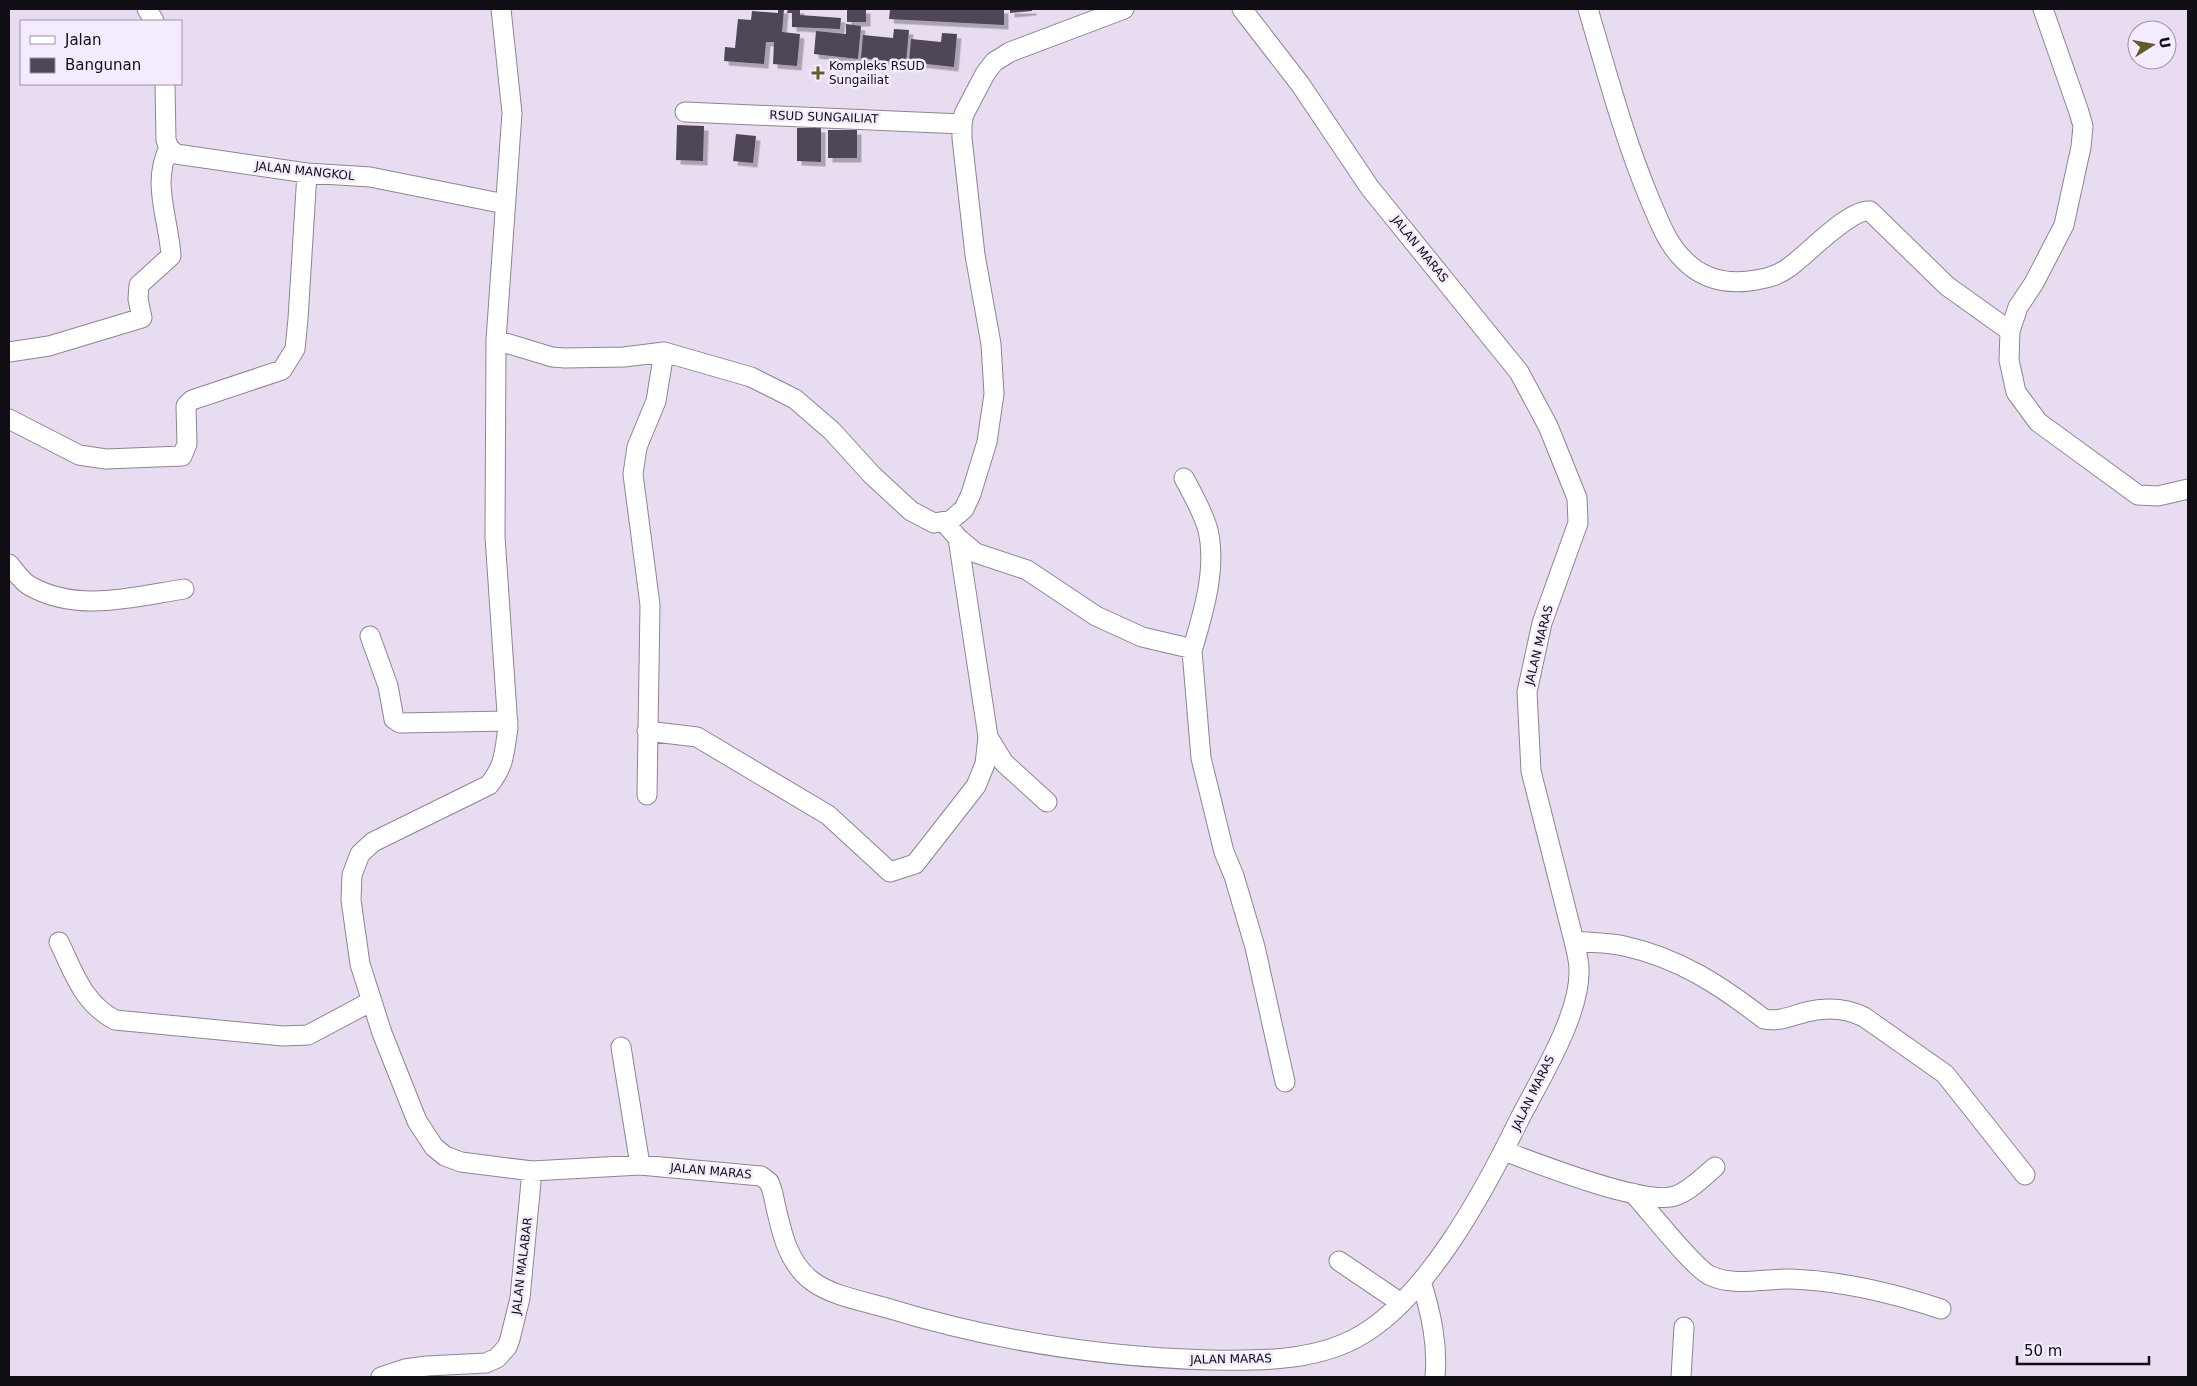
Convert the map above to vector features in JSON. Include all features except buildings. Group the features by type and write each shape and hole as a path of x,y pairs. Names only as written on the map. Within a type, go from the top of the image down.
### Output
{"street":[{"path":"147,9 153,20"},
{"name":"JALAN MARAS","path":"501,9 512,114 496,340 495,537 508,728 500,771 489,785 372,842 360,854 352,875 351,900 360,964 372,1002 417,1121 434,1147 445,1156 461,1162 532,1171 640,1165 760,1176 769,1182 772,1190 787,1252 799,1270 813,1282 835,1292 988,1336 1152,1359 1246,1361 1296,1356 1332,1348 1355,1339 1373,1327 1401,1303 1445,1251 1504,1151 1569,1021 1577,996 1579,969 1574,941 1531,771 1527,692 1542,623 1578,523 1577,498 1548,426 1519,372 1370,188 1300,84 1242,9"},
{"path":"496,340 552,357 565,358 624,357 664,352 751,377 795,399 832,431 872,475 911,511 929,522 951,520 964,509 971,494 987,442 994,394 991,344 976,255 962,138 964,114 976,90 994,62 1026,45 1124,9"},
{"path":"1588,9 1634,161 1656,214 1664,232 1683,259 1702,275 1721,281 1741,282 1773,277 1808,253 1849,217 1861,211 1870,211 1947,286 2010,331"},
{"path":"2043,9 2079,112 2082,126 2081,147 2064,226 2034,283 2018,308 2010,331 2009,360 2016,392 2038,422 2138,495 2158,496 2188,489"},
{"path":"9,352 49,346 142,318 138,299 139,284 171,256 163,213 160,174 163,159 169,148 166,140 165,85"},
{"name":"RSUD SUNGAILIAT","path":"685,112 962,124"},
{"name":"JALAN MANGKOL","path":"169,148 176,154 307,173 370,177 505,204"},
{"path":"9,419 79,455 106,460 182,456 187,444 186,406 192,400 282,370 295,349 307,173"},
{"path":"648,795 647,731 650,605 633,474 637,447 656,401 664,352"},
{"path":"1184,478 1203,514 1210,542 1206,594 1192,651 1201,758 1224,852 1234,876 1255,947 1285,1082"},
{"path":"944,522 958,538 976,553 1027,570 1096,616 1142,637 1188,648 1192,651"},
{"path":"647,731 697,737 828,814 890,872 915,864 976,786 985,764 988,737 958,538"},
{"path":"9,564 28,586 59,598 96,602 184,589"},
{"path":"370,636 388,686 394,719 400,723 508,721"},
{"path":"988,737 1004,763 1046,802"},
{"path":"1574,941 1624,946 1674,962 1706,977 1764,1019 1775,1021 1809,1011 1828,1009 1852,1011 1945,1074 2025,1175"},
{"path":"59,942 85,994 101,1012 115,1020 284,1036 308,1035 372,1002"},
{"path":"621,1047 640,1165"},
{"path":"1504,1151 1565,1174 1633,1193 1663,1198 1684,1192 1715,1167"},
{"name":"JALAN MALABAR","path":"381,1377 405,1369 486,1363 498,1358 507,1347 520,1298 532,1171"},
{"path":"1633,1193 1698,1266 1710,1276 1734,1282 1793,1279 1860,1287 1905,1297 1940,1309"},
{"path":"1339,1261 1401,1303"},
{"path":"1421,1281 1429,1309 1435,1342 1435,1377"},
{"path":"1681,1377 1684,1328"}],"place":[{"name":"Kompleks RSUD Sungailiat","path":"818,73"}]}
